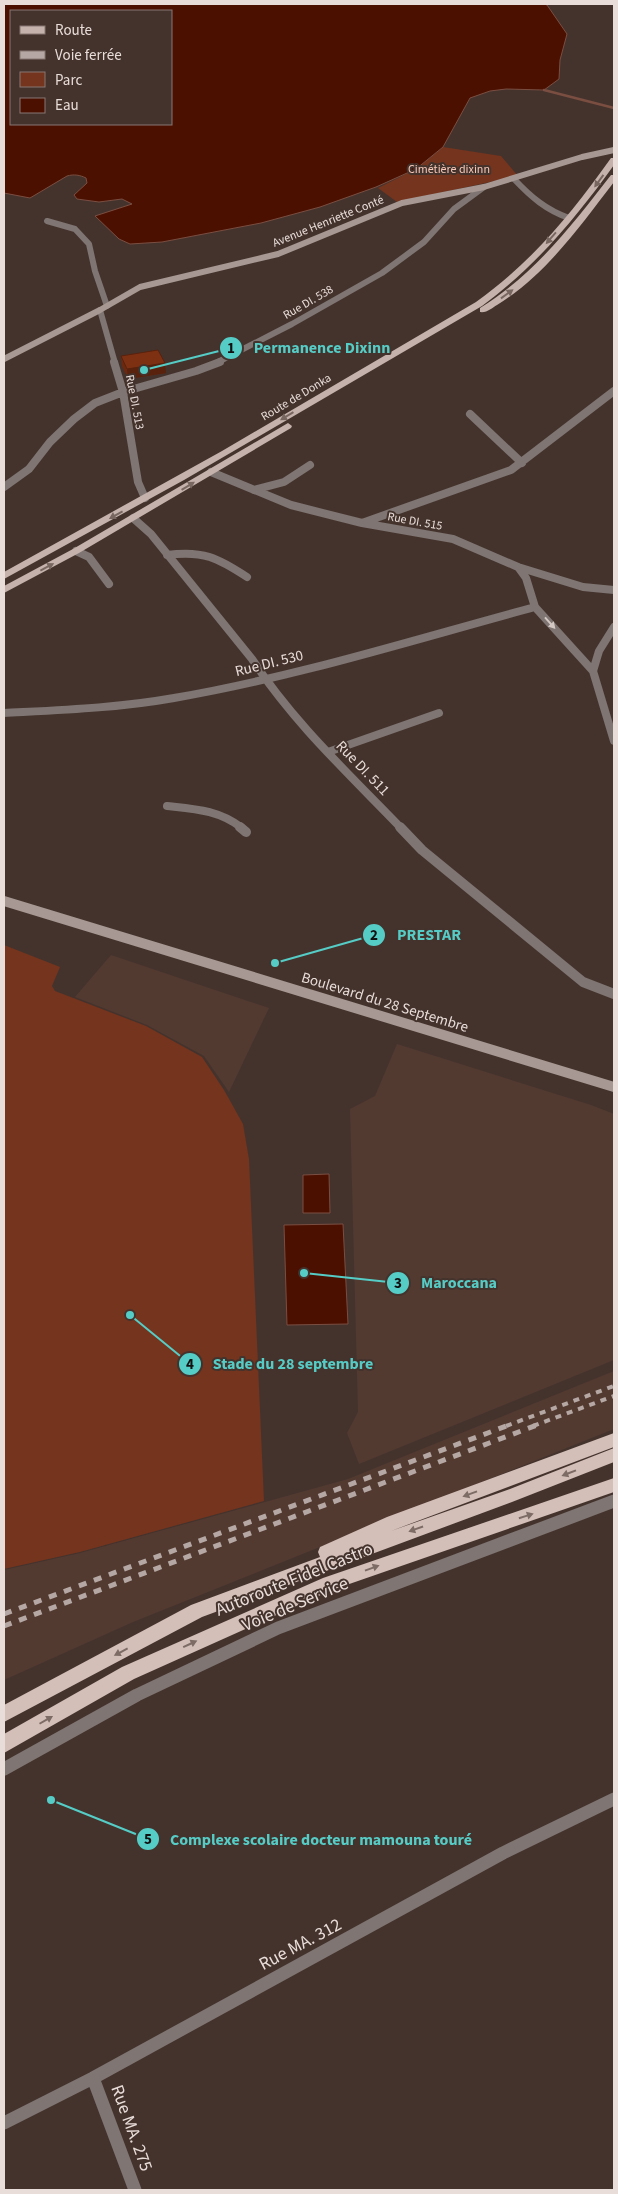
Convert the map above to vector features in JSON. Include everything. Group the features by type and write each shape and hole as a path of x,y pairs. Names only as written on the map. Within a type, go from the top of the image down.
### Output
{"highway":[{"path":"197,1612 393,1522 614,1440"},
{"name":"Autoroute Fidel Castro","path":"4,1714 197,1612 361,1548 512,1495 614,1455"},
{"name":"Autoroute Fidel Castro","path":"4,1744 128,1672 320,1587 393,1560 614,1486"}],"main road":[{"name":"Avenue Henriette Conté","path":"4,359 104,308 140,287 278,254 316,240 402,203 484,187 582,157 614,150"},
{"name":"Route de Donka","path":"4,576 145,498 470,309 515,277 583,202 614,160"},
{"name":"Route de Donka","path":"4,590 133,518 428,340 487,308 520,284 541,264 582,220 614,177"},
{"name":"Boulevard du 28 Septembre","path":"4,901 614,1087"}],"street":[{"path":"514,179 537,203 551,212 569,218"},
{"name":"Rue DI. 538","path":"4,487 29,469 50,442 74,419 95,403 123,392 196,371 230,358 292,324 382,273 424,242 454,208 484,187"},
{"name":"Rue DI. 513","path":"48,220 75,229 89,244 123,392 138,482 145,498"},
{"path":"362,522 511,470 614,391"},
{"path":"470,414 522,463"},
{"path":"253,490 277,486 293,480 310,465"},
{"name":"Rue DI. 515","path":"211,472 291,505 362,522 453,539 518,566 584,587 614,590"},
{"name":"Rue DI. 511","path":"133,518 151,534 252,659 265,679 328,752 422,850 583,982 614,994"},
{"path":"76,551 89,557 110,584"},
{"path":"167,555 188,551 205,553 246,577"},
{"path":"518,566 526,578 535,607 593,671 614,741"},
{"name":"Rue DI. 530","path":"4,714 94,708 195,695 265,679 535,607"},
{"path":"593,671 600,651 614,627"},
{"path":"328,752 439,713"},
{"path":"167,806 218,812 232,819 246,832"},
{"name":"Voie de Service","path":"4,1769 137,1695 278,1628 614,1501"},
{"name":"Rue MA. 312","path":"4,2123 93,2078 364,1931 477,1867 614,1799"},
{"name":"Rue MA. 275","path":"93,2078 134,2190"}],"shaded area":[{"path":"111,955 269,1008 229,1092 204,1056 147,1025 75,997"},
{"path":"397,1044 591,1105 614,1114 614,1360 359,1464 347,1433 358,1412 350,1109 375,1096"},
{"path":"614,1371 614,1429 133,1622 4,1680 4,1570 80,1553 348,1479"}],"green space":[{"name":"Cimétière dixinn","path":"443,147 501,156 518,176 397,202 378,188 416,169"},
{"path":"4,945 60,967 52,986 55,991 146,1026 202,1057 224,1090 243,1124 249,1159 264,1501 80,1552 4,1569"}],"water":[{"path":"4,4 544,4 547,5 567,34 560,60 559,79 544,90 506,89 490,91 470,98 443,147 416,169 376,187 320,207 261,223 162,242 130,244 119,239 95,216 132,204 122,199 99,202 77,199 74,195 87,183 84,177 67,176 30,198 4,193"},
{"path":"329,1174 330,1213 303,1213 303,1175"},
{"path":"343,1224 348,1324 287,1325 284,1225"}],"building":[{"path":"158,350 165,363 127,369 121,356"}],"waterway":[{"path":"544,90 614,108"}],"railway":[{"path":"506,1426 614,1386"},
{"path":"533,1426 614,1396"},
{"path":"4,1614 509,1425"},
{"path":"4,1626 537,1425"}],"place":[{"name":"Permanence Dixinn","path":"144,370"},
{"name":"PRESTAR","path":"275,963"},
{"name":"Maroccana","path":"304,1273"},
{"name":"Stade du 28 septembre","path":"130,1315"},
{"name":"Complexe scolaire docteur mamouna touré","path":"51,1800"}]}
